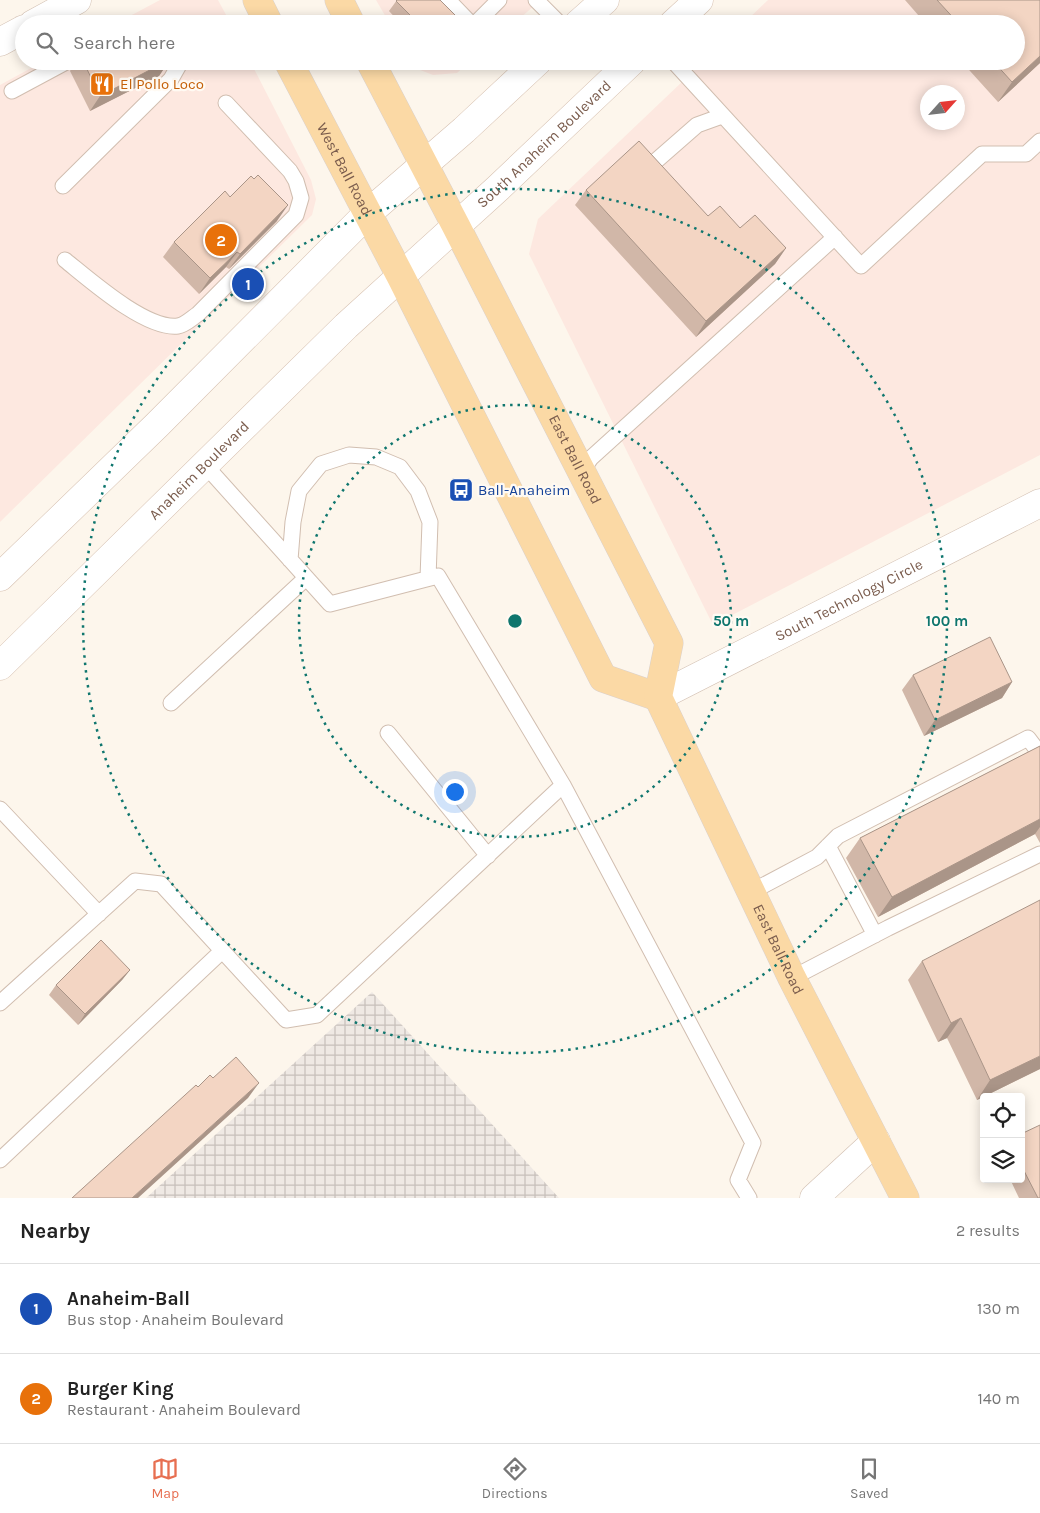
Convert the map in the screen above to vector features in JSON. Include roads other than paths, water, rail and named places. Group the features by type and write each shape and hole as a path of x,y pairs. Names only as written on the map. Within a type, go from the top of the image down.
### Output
{"main road":[{"path":"257,0 264,15"},
{"path":"338,0 346,15"},
{"path":"588,15 605,0"},
{"path":"683,15 699,0"},
{"path":"47,15 67,2"},
{"path":"0,42 15,34"},
{"name":"West Ball Road","path":"293,70 400,277"},
{"path":"375,70 456,226"},
{"path":"0,577 157,425 367,214 424,166 528,70"},
{"name":"South Anaheim Boulevard","path":"400,277 622,70"},
{"name":"East Ball Road","path":"456,226 670,643 658,697 792,978 905,1198"},
{"path":"400,277 603,678 658,697"},
{"name":"Anaheim Boulevard","path":"0,666 346,326 400,277"},
{"name":"South Technology Circle","path":"658,697 1040,503"},
{"path":"814,1198 876,1141"}],"lane":[{"path":"448,0 464,15"},
{"path":"483,15 499,0"},
{"path":"536,0 551,15"},
{"path":"12,90 51,70"},
{"path":"63,186 170,79 175,70"},
{"path":"680,70 861,266 982,154 1026,154 1040,141"},
{"path":"65,260 113,298 151,321 166,326 180,326 198,314 296,215 302,198 290,171 226,103"},
{"path":"657,160 696,125 722,116"},
{"path":"582,472 591,458 835,237"},
{"path":"290,560 299,491 321,464 349,455 376,457 400,467 418,491 430,522 428,578"},
{"path":"205,465 330,604 438,576 563,785 753,1143 738,1180 749,1198"},
{"path":"171,703 306,578"},
{"path":"388,733 488,856"},
{"path":"751,892 818,857 838,836 1028,738 1040,754"},
{"path":"0,1003 135,881 161,884 286,1020 317,1015 563,785"},
{"path":"0,809 99,914"},
{"path":"828,846 875,935"},
{"path":"792,978 1040,854"},
{"path":"0,1160 222,951"}],"place":[{"name":"El Pollo Loco","path":"102,84"},
{"name":"Burger King","path":"221,240"},
{"name":"Anaheim-Ball","path":"248,284"},
{"name":"Ball-Anaheim","path":"461,490"}]}
